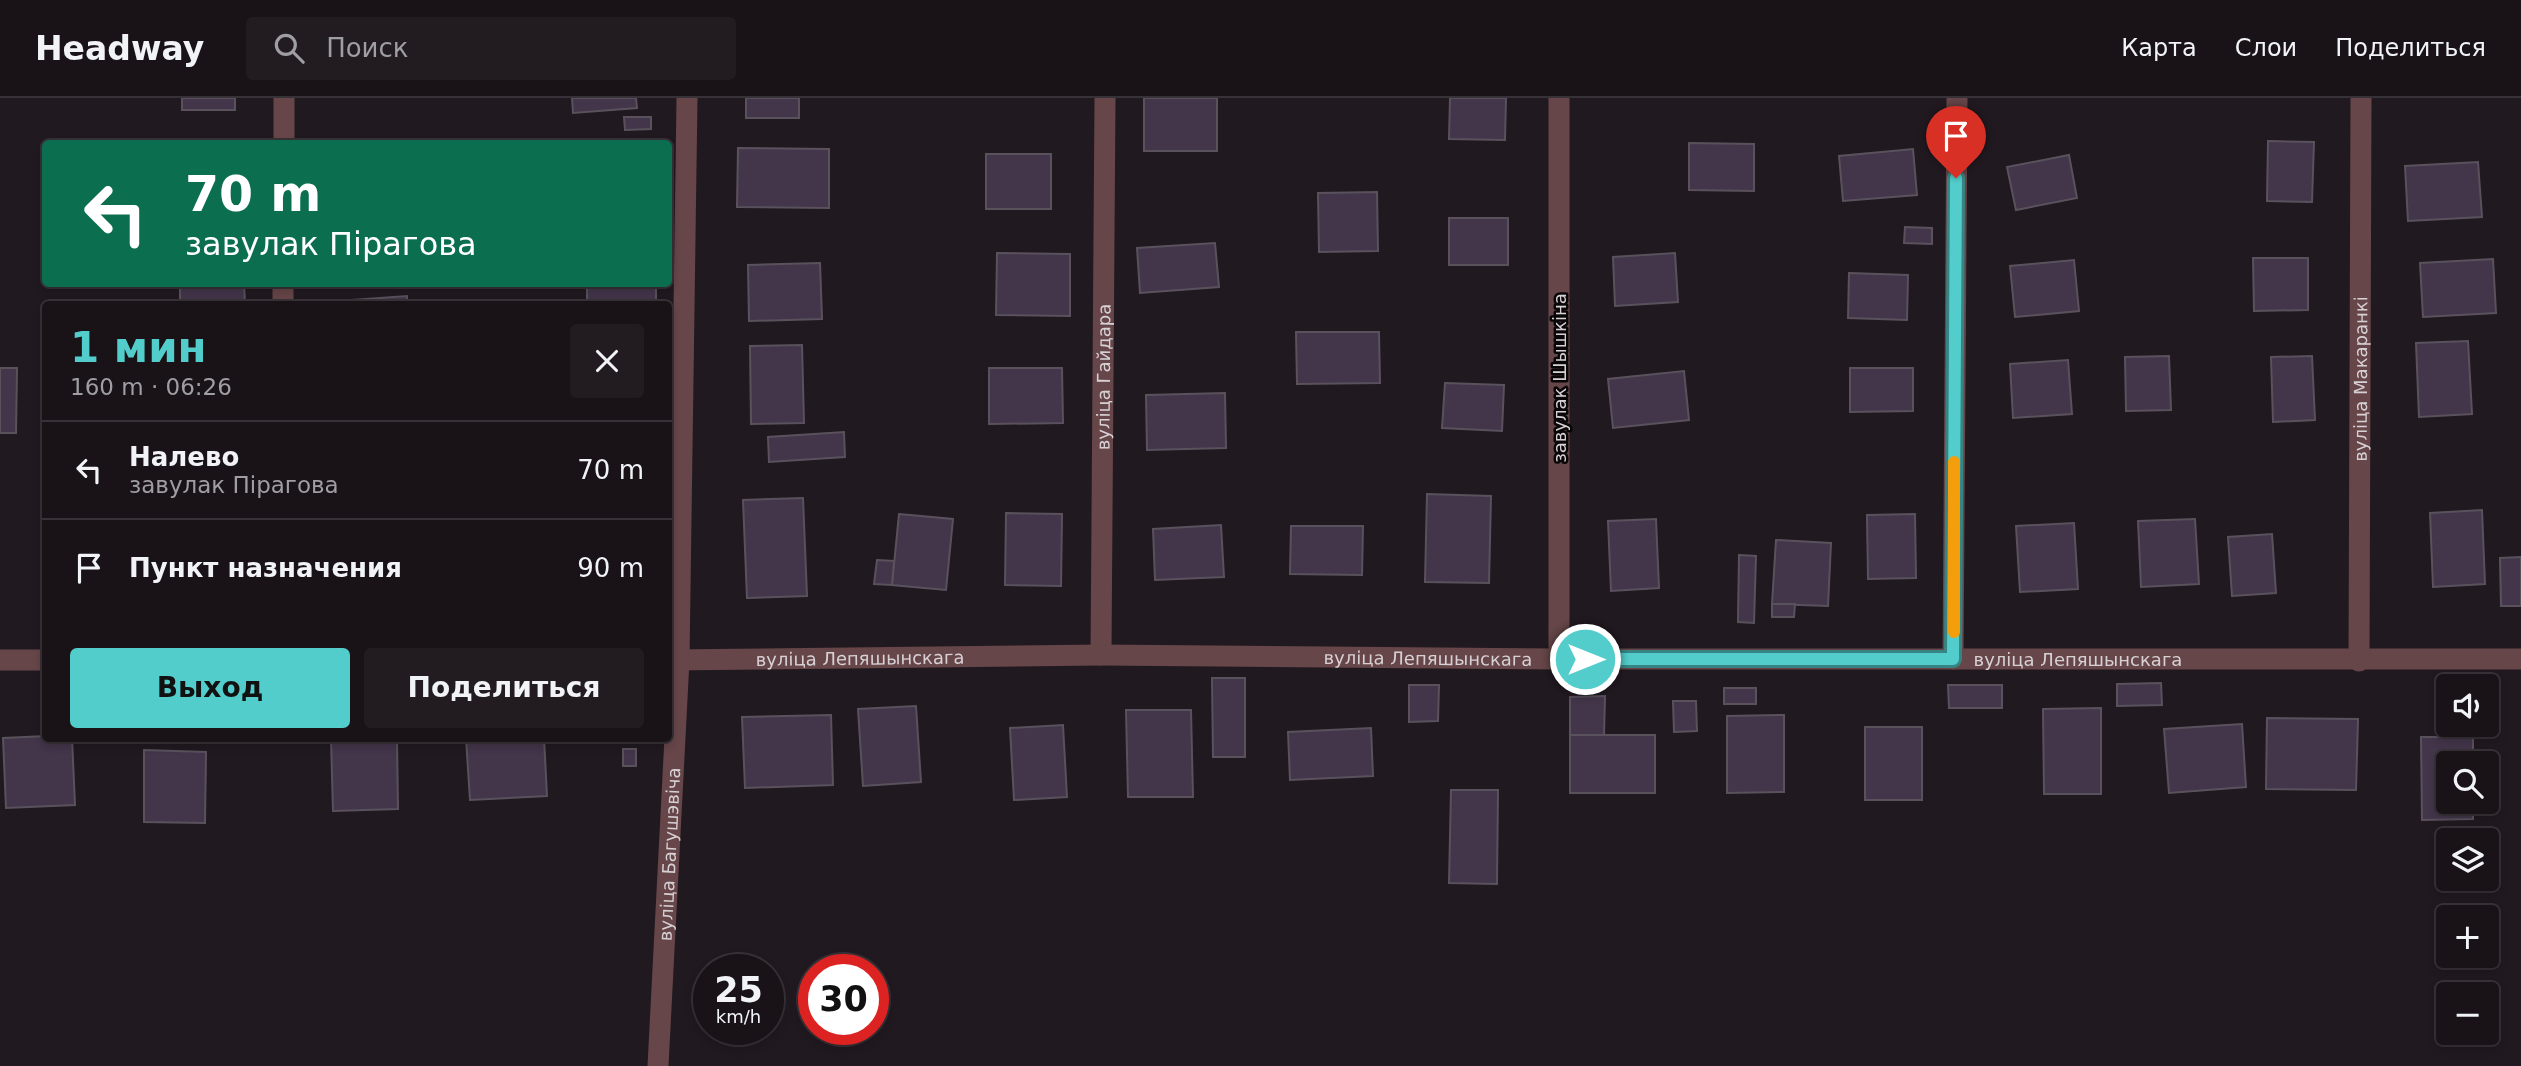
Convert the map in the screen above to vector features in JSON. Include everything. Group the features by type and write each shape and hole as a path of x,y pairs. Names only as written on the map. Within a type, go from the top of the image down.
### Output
{"street":[{"path":"284,98 284,140"},
{"name":"вуліца Багушэвіча","path":"672,711 687,98"},
{"name":"вуліца Гайдара","path":"1101,655 1105,98"},
{"name":"завулак Шышкіна","path":"1559,98 1559,659"},
{"path":"1953,659 1956,98"},
{"name":"вуліца Макаранкі","path":"2359,660 2361,98"},
{"name":"вуліца Лепяшынскага","path":"674,660 1101,655 1559,659 2521,659"},
{"path":"0,660 42,660"},
{"name":"вуліца Багушэвіча","path":"658,1066 671,742"}],"building":[{"path":"182,98 235,98 235,110 182,110"},
{"path":"572,98 636,98 637,108 573,113"},
{"path":"746,98 799,98 799,118 746,118"},
{"path":"1144,98 1217,98 1217,151 1144,151"},
{"path":"1450,98 1506,98 1505,140 1449,139"},
{"path":"624,117 651,117 651,129 625,130"},
{"path":"2268,141 2314,142 2312,202 2267,201"},
{"path":"1689,143 1754,144 1754,191 1689,190"},
{"path":"738,148 829,149 829,208 737,207"},
{"path":"1913,149 1917,195 1843,201 1839,156"},
{"path":"986,154 1051,154 1051,209 986,209"},
{"path":"2069,155 2077,198 2016,210 2007,167"},
{"path":"2478,162 2482,217 2408,221 2405,166"},
{"path":"1377,192 1378,251 1319,252 1318,193"},
{"path":"1449,218 1508,218 1508,265 1449,265"},
{"path":"1905,227 1932,228 1932,244 1904,243"},
{"path":"1215,243 1219,287 1140,293 1137,248"},
{"path":"997,253 1070,254 1070,316 996,315"},
{"path":"1675,253 1678,302 1615,306 1613,257"},
{"path":"2253,258 2308,258 2308,310 2254,311"},
{"path":"2493,259 2496,313 2423,317 2420,263"},
{"path":"2074,260 2079,311 2015,317 2010,266"},
{"path":"820,263 822,319 749,321 748,265"},
{"path":"1849,273 1908,275 1907,320 1848,318"},
{"path":"180,287 244,287 245,301 180,301"},
{"path":"587,287 656,287 656,301 587,301"},
{"path":"407,296 407,301 338,301"},
{"path":"1296,332 1379,332 1380,383 1297,384"},
{"path":"2468,341 2472,414 2419,417 2416,343"},
{"path":"802,345 804,423 751,424 750,346"},
{"path":"2169,356 2171,410 2126,411 2125,357"},
{"path":"2312,356 2315,420 2273,422 2271,357"},
{"path":"2068,360 2072,414 2013,418 2010,364"},
{"path":"0,368 17,368 16,433 0,433"},
{"path":"989,368 1062,368 1063,423 989,424"},
{"path":"1850,368 1913,368 1913,411 1850,412"},
{"path":"1684,371 1689,420 1613,428 1608,379"},
{"path":"1445,383 1504,385 1502,431 1442,428"},
{"path":"1225,393 1226,448 1147,450 1146,395"},
{"path":"844,432 845,457 769,462 768,437"},
{"path":"1427,494 1491,496 1489,583 1425,582"},
{"path":"803,498 807,596 747,598 743,500"},
{"path":"2482,510 2485,584 2433,587 2430,513"},
{"path":"1006,513 1062,514 1061,586 1005,585"},
{"path":"899,514 953,519 946,590 892,585"},
{"path":"1915,514 1916,578 1868,579 1867,515"},
{"path":"1656,519 1659,588 1611,591 1608,521"},
{"path":"2195,519 2199,584 2141,587 2138,521"},
{"path":"2074,523 2078,589 2020,592 2016,526"},
{"path":"1221,525 1224,577 1155,580 1153,529"},
{"path":"1291,526 1363,526 1362,575 1290,574"},
{"path":"2272,534 2276,593 2232,596 2228,537"},
{"path":"1776,540 1831,543 1828,606 1772,604"},
{"path":"1739,555 1756,556 1754,623 1738,622"},
{"path":"2521,557 2521,606 2501,606 2500,558"},
{"path":"877,560 894,561 892,585 874,584"},
{"path":"1772,604 1795,604 1794,617 1772,617"},
{"path":"1212,678 1245,678 1245,757 1213,757"},
{"path":"2161,683 2162,705 2117,706 2117,684"},
{"path":"1409,685 1439,685 1438,721 1409,722"},
{"path":"1948,685 2002,685 2002,708 1949,708"},
{"path":"1724,688 1756,688 1756,704 1724,704"},
{"path":"1605,696 1604,735 1570,735 1570,697"},
{"path":"1673,701 1696,701 1697,731 1674,732"},
{"path":"916,706 921,782 863,786 858,709"},
{"path":"2101,708 2101,794 2044,794 2043,709"},
{"path":"1126,710 1191,710 1193,797 1128,797"},
{"path":"831,715 833,785 745,788 742,717"},
{"path":"1784,715 1784,792 1727,793 1727,716"},
{"path":"2267,718 2358,719 2356,790 2266,789"},
{"path":"2242,724 2246,787 2169,793 2164,729"},
{"path":"1063,725 1067,797 1014,800 1010,728"},
{"path":"1865,727 1922,727 1922,800 1865,800"},
{"path":"1371,728 1373,776 1290,780 1288,732"},
{"path":"1570,735 1655,735 1655,793 1570,793"},
{"path":"42,736 42,742 72,742 75,805 6,808 3,738"},
{"path":"2421,737 2473,737 2473,751 2436,751 2436,814 2473,814 2473,819 2422,820"},
{"path":"331,742 397,742 398,809 333,811"},
{"path":"466,742 544,742 547,796 470,800"},
{"path":"623,749 636,749 636,766 623,766"},
{"path":"144,750 206,752 205,823 144,822"},
{"path":"1451,790 1498,790 1497,884 1449,883"}],"slow traffic":[{"path":"1954,462 1954,632"}],"route":[{"path":"1585,659 1953,659 1956,178"}]}
